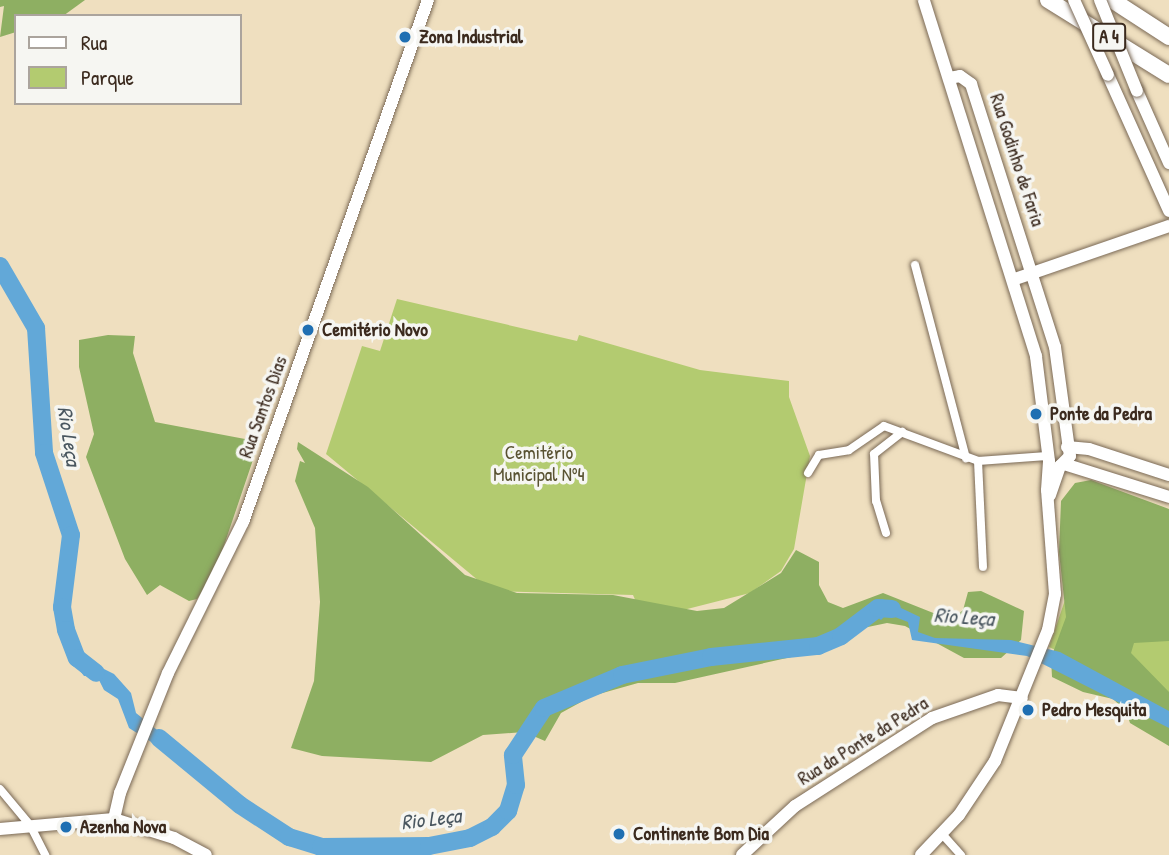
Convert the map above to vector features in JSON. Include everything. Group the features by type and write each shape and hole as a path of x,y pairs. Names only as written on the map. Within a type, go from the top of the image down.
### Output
{"highway":[{"name":"A 4","path":"1048,0 1169,75"},
{"name":"A 4","path":"1112,0 1169,37"}],"street":[{"name":"Rua Santos Dias","path":"114,819 126,778 167,673 243,522 428,0"},
{"name":"Rua Godinho de Faria","path":"921,855 943,835 987,777 1048,630 1055,594 1049,497 1054,459 1036,356 1015,279 924,0"},
{"path":"1074,0 1169,211"},
{"path":"1100,0 1169,163"},
{"name":"Rua Godinho de Faria","path":"949,78 960,76 971,84 1034,273 1055,348 1067,426 1066,446 1070,456 1054,459"},
{"path":"1015,279 1169,226"},
{"path":"915,265 966,458"},
{"path":"808,473 819,455 849,450 884,426 978,461 1054,459 1169,497"},
{"path":"886,533 876,501 874,454 902,432"},
{"path":"1054,459 1056,443 1089,449 1169,474"},
{"path":"978,461 983,567"},
{"name":"Rua da Ponte da Pedra","path":"742,855 795,807 932,718 999,695 1022,698"},
{"path":"0,789 30,825 45,855"},
{"path":"0,829 114,819 191,852 206,855"},
{"path":"943,835 961,855"}],"green space":[{"path":"0,0 85,0 66,14 14,14 14,33 0,37 4,6 0,7"},
{"name":"Cemitério Municipal Nº4","path":"397,299 577,341 579,335 700,370 789,381 789,397 810,456 794,549 781,571 750,593 644,620 633,595 491,591 326,454 362,346 380,351"},
{"path":"108,335 135,336 133,353 155,422 245,439 256,451 215,572 197,599 189,601 160,585 147,595 125,559 86,457 94,434 79,367 79,340"},
{"path":"298,442 368,487 465,575 517,593 613,595 697,611 724,608 781,573 796,550 819,562 819,585 828,602 843,608 883,593 951,620 963,610 968,592 981,591 1024,611 1021,640 1001,658 964,658 905,626 887,623 844,632 825,646 796,656 675,683 638,683 592,696 561,713 545,741 524,732 483,735 431,762 322,756 291,748 314,681 320,602 315,528 295,481 300,461 305,463 297,449"},
{"path":"1091,480 1169,509 1169,641 1134,643 1131,653 1169,692 1169,746 1130,723 1126,711 1113,699 1083,692 1052,677 1051,658 1066,617 1059,552 1061,501 1075,483"},
{"path":"1069,559 1169,631 1169,705 1049,647 1065,600 1062,567"}],"water":[{"path":"882,599 920,617 918,632 935,638 1011,640 1060,652 1169,711 1169,728 1027,656 912,640 908,622 887,614 881,620 868,609"},
{"path":"80,657 114,674 131,693 136,713 177,746 172,755 129,728 118,699 104,690 97,676 84,676 75,664"}],"waterway":[{"name":"Rio Leça","path":"0,266 36,328 44,453 71,535 62,607 66,630 77,658 96,673"},
{"name":"Rio Leça","path":"159,738 240,805 289,837 321,847 429,846 470,838 492,827 508,811 516,785 513,755 544,708 622,675 711,657 818,646 841,636 878,608 892,609"}],"place":[{"name":"Zona Industrial","path":"405,37"},
{"name":"Cemitério Novo","path":"308,330"},
{"name":"Ponte da Pedra","path":"1036,414"},
{"name":"Pedro Mesquita","path":"1028,710"},
{"name":"Azenha Nova","path":"66,827"},
{"name":"Continente Bom Dia","path":"619,834"}]}
